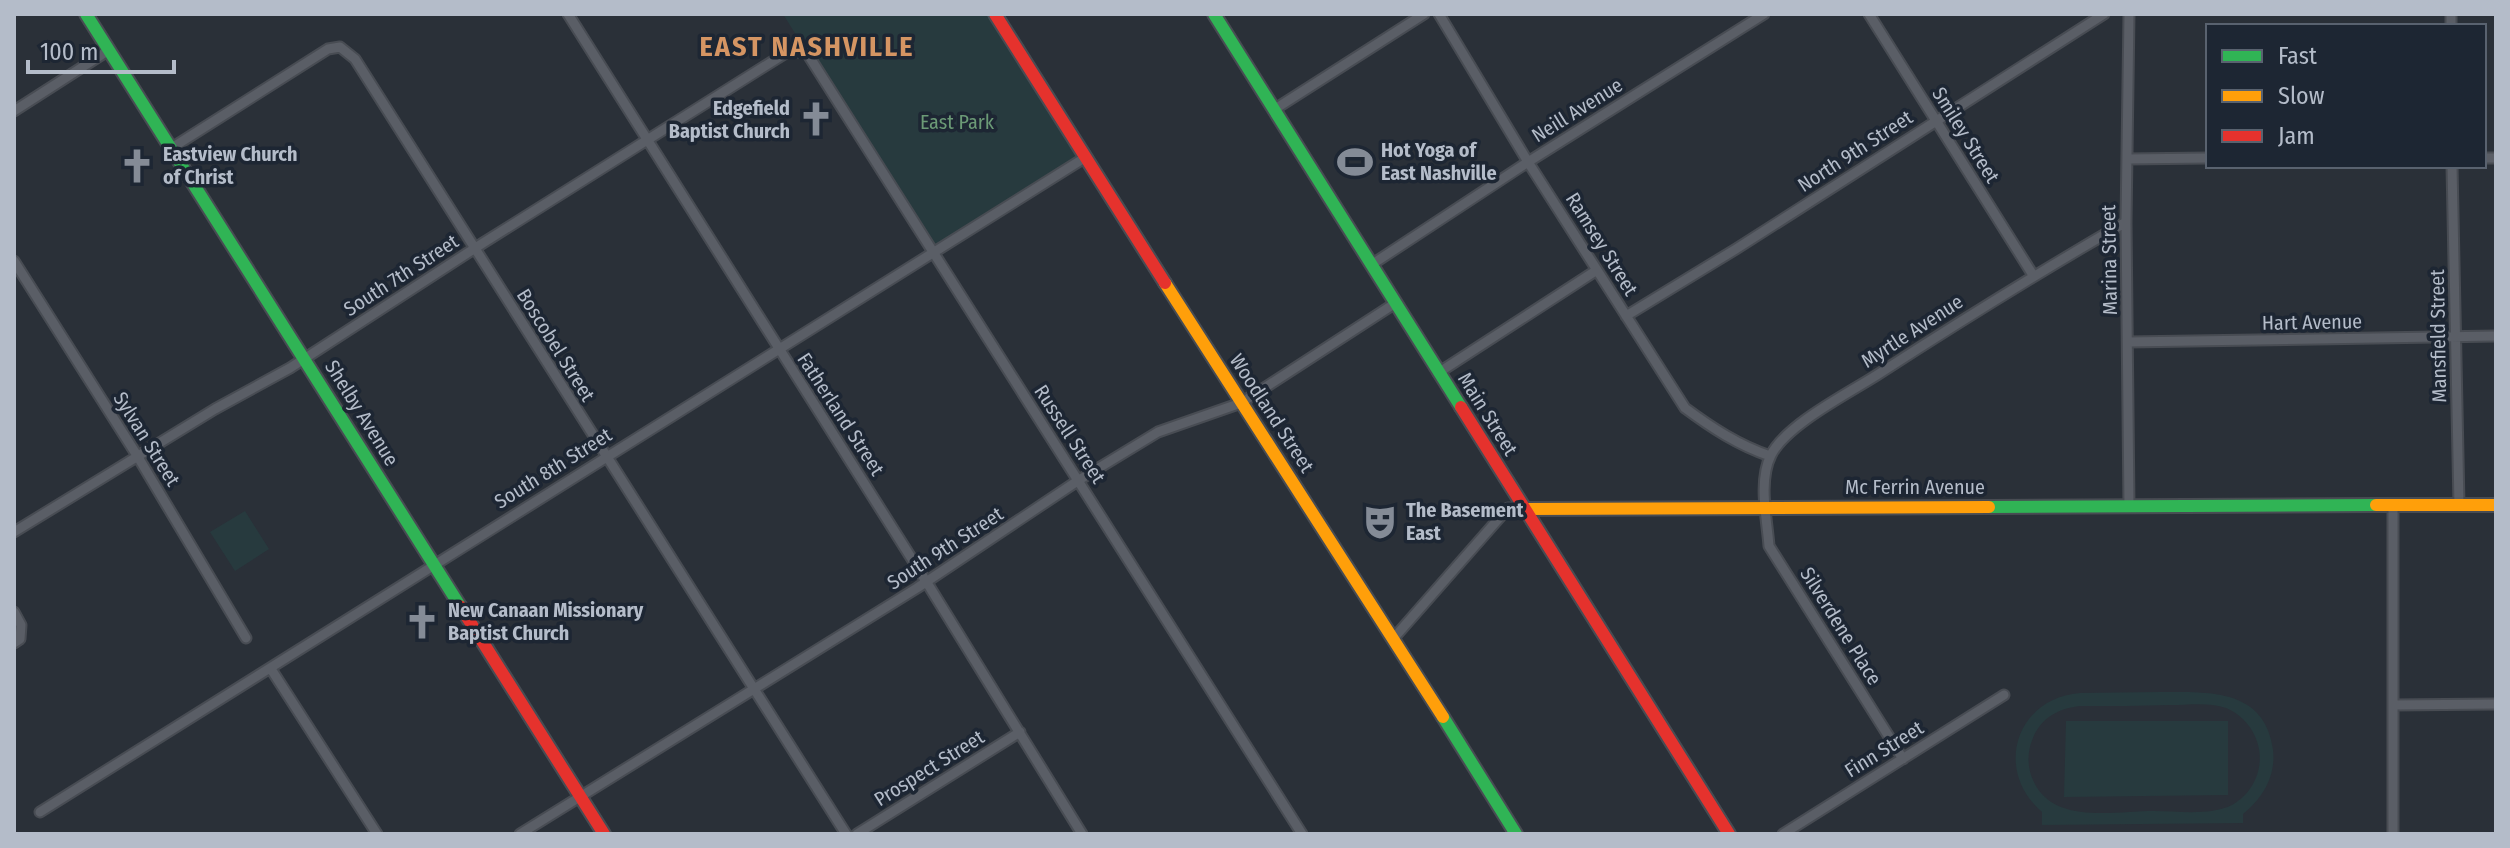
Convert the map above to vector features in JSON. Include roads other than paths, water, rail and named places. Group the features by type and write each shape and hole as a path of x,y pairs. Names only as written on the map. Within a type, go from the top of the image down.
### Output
{"street":[{"name":"Shelby Avenue","path":"86,14 604,834"},
{"name":"Fatherland Street","path":"568,14 926,580 1082,834"},
{"name":"Woodland Street","path":"995,14 1241,403 1433,697 1516,834"},
{"name":"Main Street","path":"1214,14 1729,834"},
{"path":"1275,109 1424,14"},
{"name":"Ramsey Street","path":"1439,14 1528,162 1685,408 1731,440 1770,456"},
{"name":"Neill Avenue","path":"1371,265 1764,14"},
{"name":"Smiley Street","path":"1869,14 2033,275"},
{"name":"North 9th Street","path":"1626,316 2104,14"},
{"name":"Marina Street","path":"2129,14 2126,222 2129,506"},
{"name":"Boscobel Street","path":"170,149 328,49 340,47 355,59 846,834"},
{"path":"14,111 109,50"},
{"name":"South 7th Street","path":"14,532 304,359 789,51 807,53"},
{"name":"Russell Street","path":"807,53 1302,834"},
{"name":"South 8th Street","path":"40,812 1086,157"},
{"path":"2127,159 2206,158"},
{"name":"Mansfield Street","path":"2452,168 2459,505"},
{"name":"Myrtle Avenue","path":"1770,456 1786,435 2033,275 2126,222"},
{"name":"Sylvan Street","path":"14,261 138,457 246,638"},
{"path":"1438,373 1597,270"},
{"name":"South 9th Street","path":"520,834 917,588 1079,480 1158,432 1241,403 1394,304"},
{"name":"Hart Avenue","path":"2128,342 2496,336"},
{"path":"1765,507 1770,456"},
{"name":"Mc Ferrin Avenue","path":"1393,639 1508,508 2496,505"},
{"path":"2393,506 2393,834"},
{"name":"Silverdene Place","path":"1765,507 1769,546 1903,759"},
{"path":"14,612 22,633 14,643"},
{"path":"271,669 377,834"},
{"name":"Finn Street","path":"1783,834 2004,695"},
{"path":"2393,705 2496,704"},
{"name":"Prospect Street","path":"857,834 1020,732"}],"place":[{"name":"Edgefield Baptist Church","path":"816,119"},
{"name":"Hot Yoga of East Nashville","path":"1355,162"},
{"name":"Eastview Church of Christ","path":"137,166"},
{"name":"The Basement East","path":"1380,522"},
{"name":"New Canaan Missionary Baptist Church","path":"422,622"}],"district":[{"name":"EAST NASHVILLE","path":"807,46"}],"park label":[{"name":"East Park","path":"957,122"}]}
